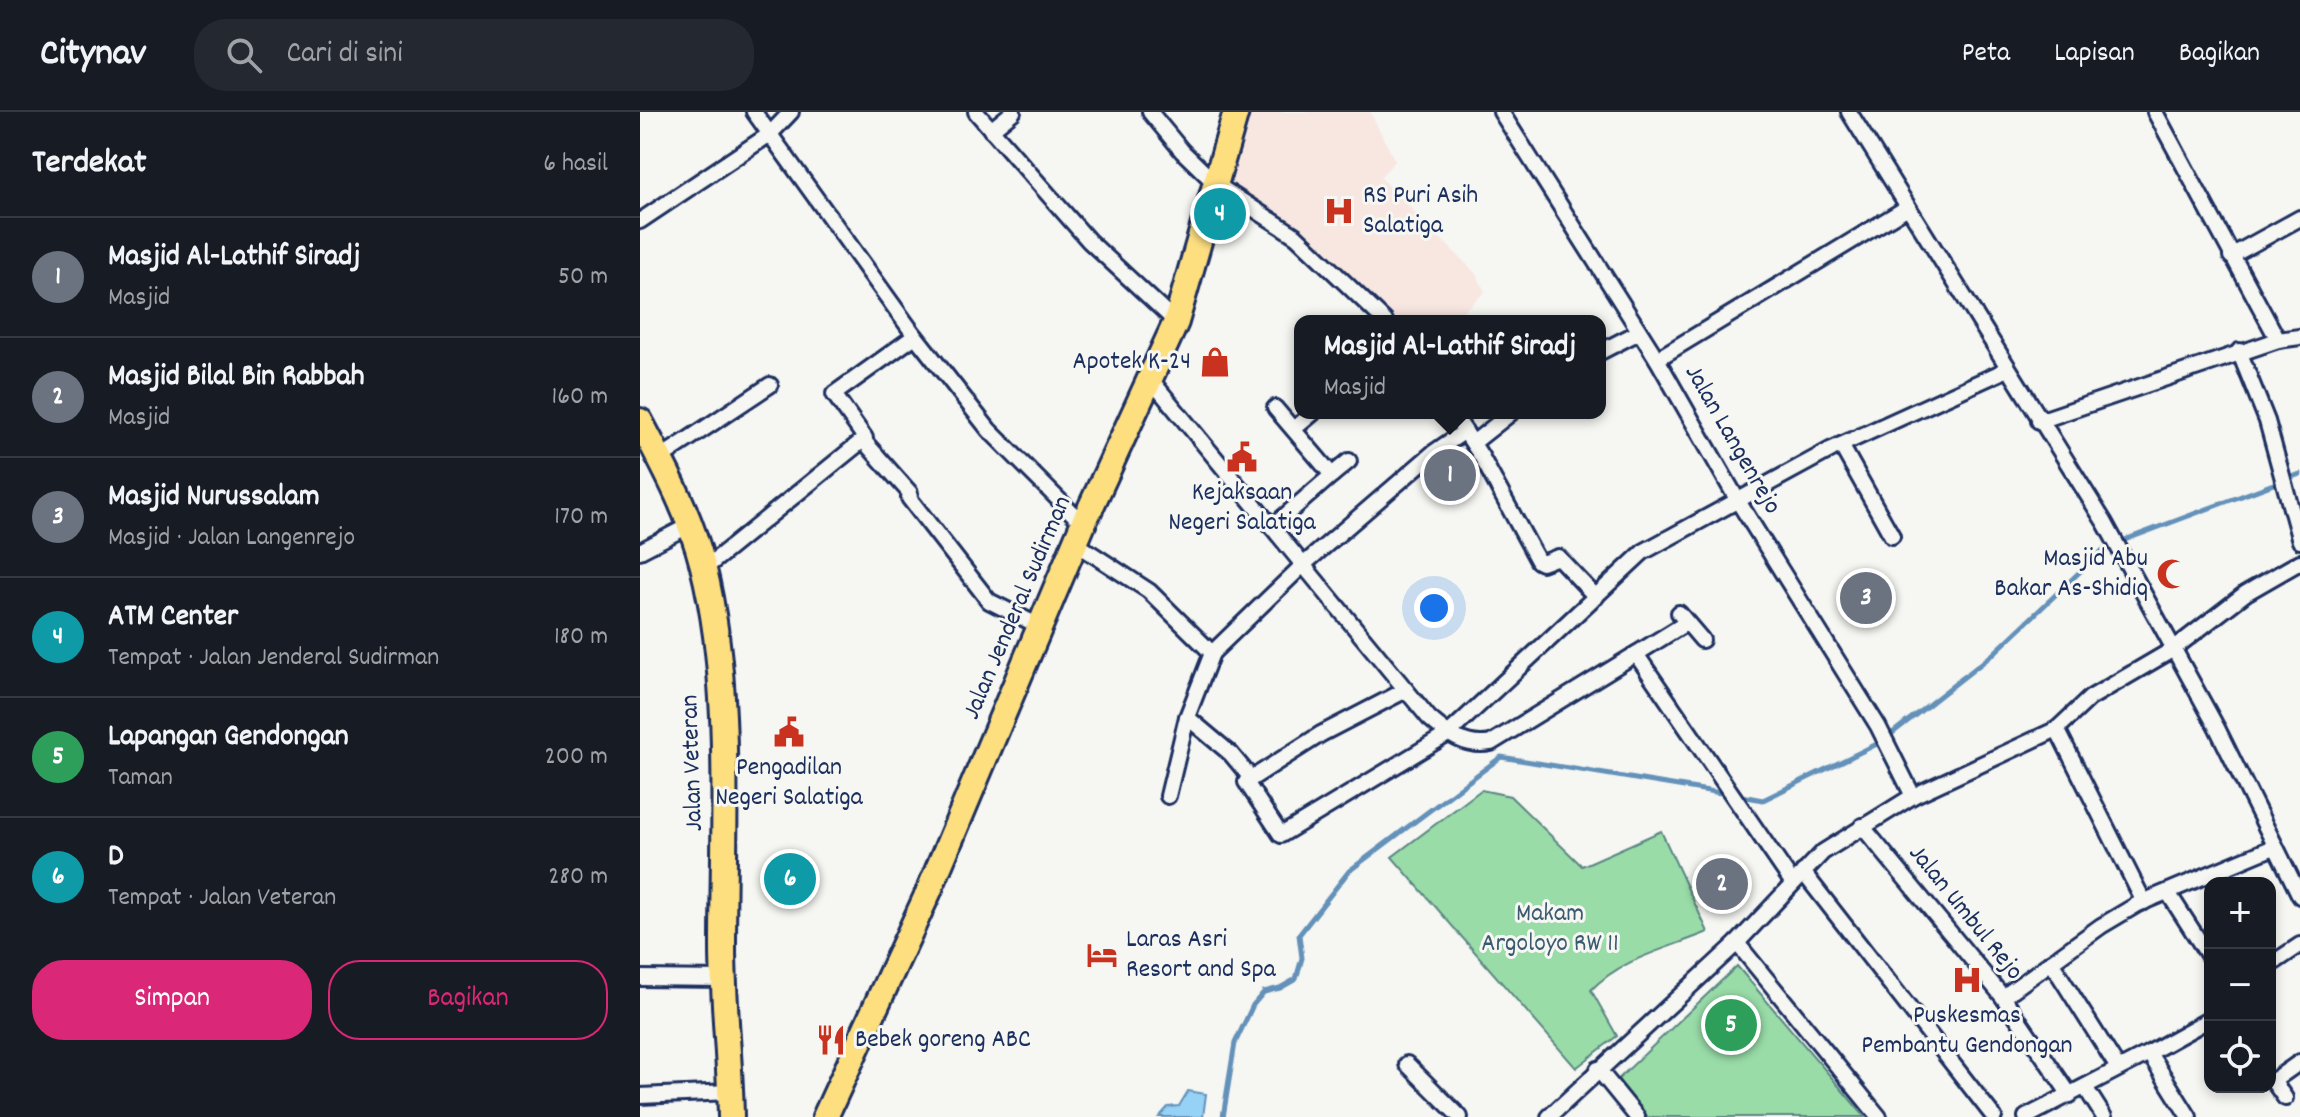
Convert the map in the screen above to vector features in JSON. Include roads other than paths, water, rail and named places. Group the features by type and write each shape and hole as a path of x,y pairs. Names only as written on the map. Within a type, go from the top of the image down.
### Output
{"main road":[{"name":"Jalan Jenderal Sudirman","path":"825,1117 928,893 1080,534 1152,381 1176,322 1236,112"},
{"name":"Jalan Veteran","path":"640,421 690,525 704,569 715,624 722,733 723,979 731,1117"}],"street":[{"path":"754,112 915,336 989,430 1080,534 1149,591 1212,653"},
{"path":"640,221 770,134 791,112"},
{"path":"976,112 1089,241 1176,322"},
{"path":"991,130 1013,112"},
{"path":"1150,112 1182,151 1217,185 1296,236 1379,315"},
{"name":"Jalan Langenrejo","path":"1501,112 1657,359 1738,501 1878,726 1913,796"},
{"path":"1849,112 2128,562 2172,650 2217,728 2299,892"},
{"path":"2155,112 2278,340"},
{"path":"1657,359 1908,207"},
{"path":"2231,256 2300,218"},
{"path":"1606,349 1639,332"},
{"path":"915,336 834,394 865,438 863,440 910,493 909,498 946,541 979,590 998,607 1041,627"},
{"path":"2039,421 2239,351 2300,337"},
{"path":"2239,351 2267,421 2276,463 2300,541"},
{"path":"1406,690 1321,734 1246,782 1281,835 1448,734 1643,552 1841,445 2008,369"},
{"path":"1152,381 1406,690 1448,734 1479,745 1491,743 1636,654 1682,618 1702,640"},
{"path":"660,458 770,385"},
{"path":"1275,408 1332,475"},
{"path":"1294,429 1306,419"},
{"path":"1457,419 1538,561 1542,563 1558,557 1596,597"},
{"path":"1168,796 1187,717 1212,653 1303,565 1433,453 1500,419"},
{"path":"704,569 863,440"},
{"path":"1841,445 1892,536"},
{"path":"1272,527 1349,461"},
{"path":"640,551 690,525"},
{"path":"1549,1117 1737,943 1823,852 1913,796 2057,729 2090,698 2172,650 2246,593 2300,562"},
{"path":"1636,654 1745,813 1994,1117"},
{"path":"1187,717 1231,754 1251,778"},
{"path":"2057,729 2144,902"},
{"name":"Jalan Umbul Rejo","path":"1862,826 2003,997 2070,1095"},
{"path":"2003,997 2101,926 2144,902 2274,847"},
{"path":"2169,894 2204,949"},
{"path":"1737,943 1879,1117"},
{"path":"2276,961 2300,945"},
{"path":"2051,962 2118,1068"},
{"path":"640,978 723,979"},
{"path":"2026,1117 2206,1021"},
{"path":"2149,1053 2189,1117"},
{"path":"2285,1098 2273,1081 2300,1062"},
{"path":"1407,1064 1460,1117"},
{"path":"1598,1069 1637,1117"},
{"path":"2085,1087 2104,1117"},
{"path":"640,1096 730,1092"}],"water":[{"path":"1188,1091 1206,1094 1203,1117 1159,1117 1168,1107 1179,1106"}],"waterway":[{"path":"1736,795 1763,800 1881,742 1992,655 2106,547 2300,474"},
{"path":"1223,1117 1235,1043 1253,1005 1264,992 1296,979 1302,958 1299,935 1349,871 1501,757 1727,794"}],"place":[{"name":"RS Puri Asih Salatiga","path":"1339,211"},
{"name":"ATM Center","path":"1220,214"},
{"name":"Apotek K-24","path":"1215,362"},
{"name":"Kejaksaan Negeri Salatiga","path":"1242,457"},
{"name":"Masjid Al-Lathif Siradj","path":"1450,475"},
{"name":"Masjid Abu Bakar As-Shidiq","path":"2172,574"},
{"name":"Masjid Nurussalam","path":"1866,598"},
{"name":"Pengadilan Negeri Salatiga","path":"789,732"},
{"name":"D","path":"790,879"},
{"name":"Masjid Bilal Bin Rabbah","path":"1722,884"},
{"name":"Laras Asri Resort and Spa","path":"1102,955"},
{"name":"Puskesmas Pembantu Gendongan","path":"1967,980"},
{"name":"Lapangan Gendongan","path":"1731,1025"},
{"name":"Bebek goreng ABC","path":"831,1040"}],"park label":[{"name":"Makam Argoloyo RW 11","path":"1550,929"}]}
